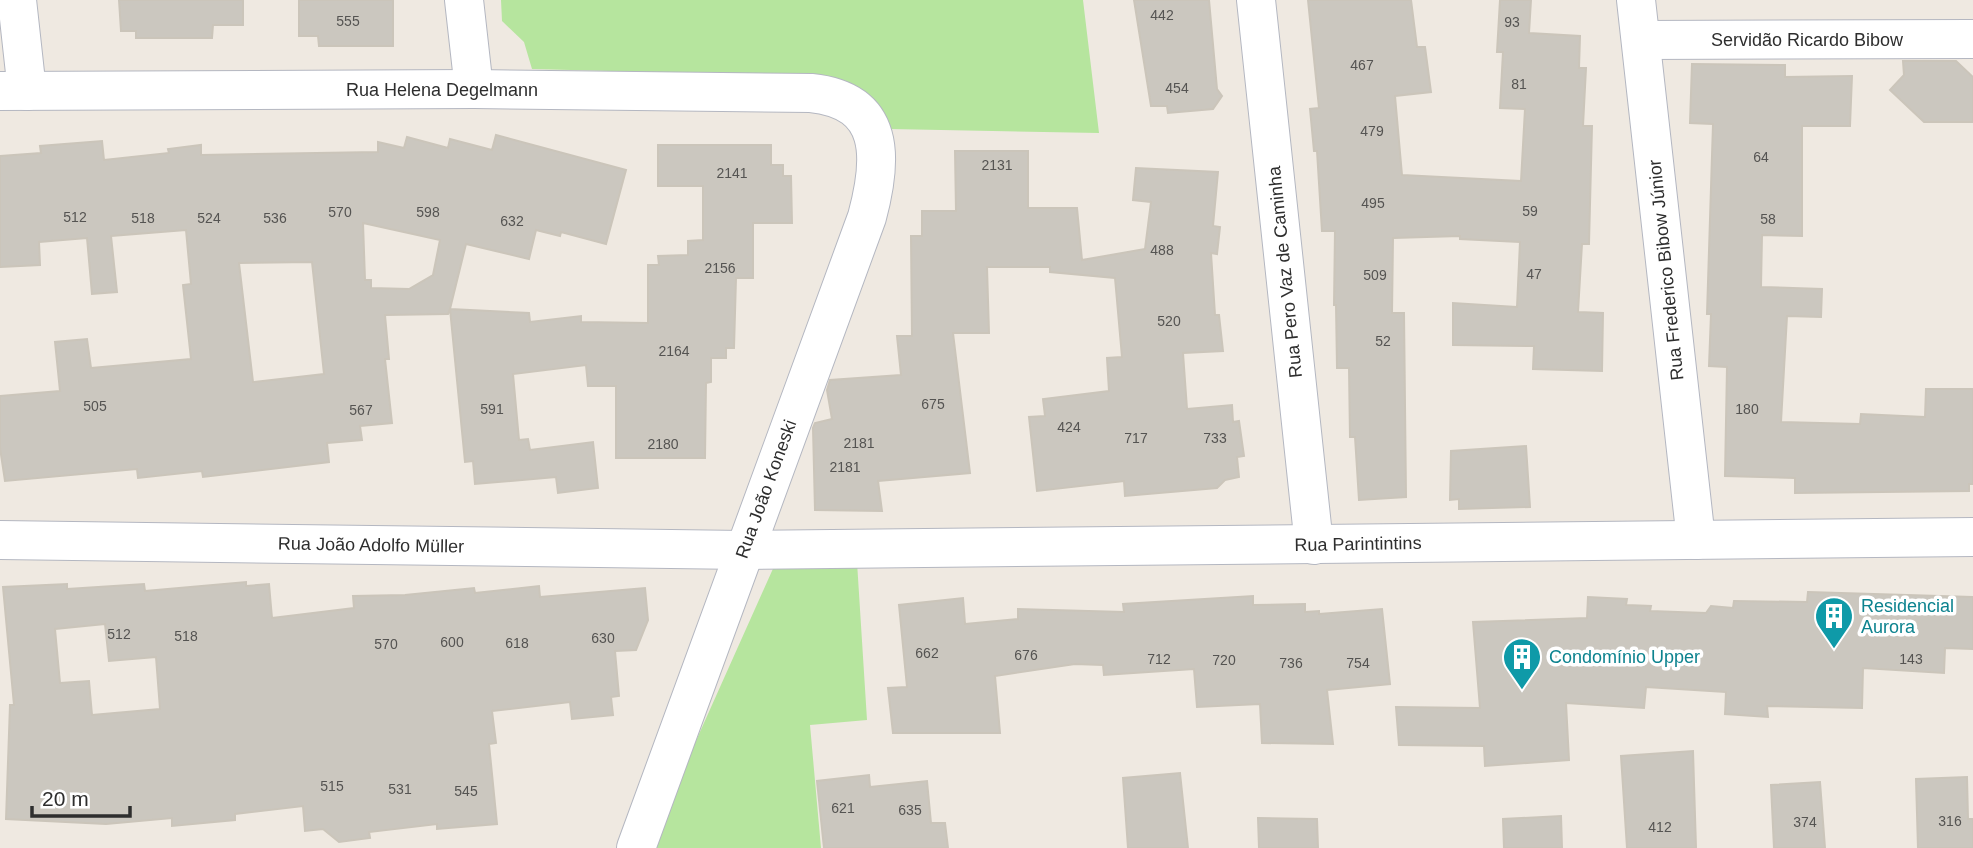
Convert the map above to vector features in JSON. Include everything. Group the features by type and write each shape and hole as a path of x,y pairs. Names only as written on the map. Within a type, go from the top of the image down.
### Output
{"street":[{"path":"13,91 18,0"},
{"path":"464,0 474,89"},
{"name":"Rua Pero Vaz de Caminha","path":"1256,0 1314,545"},
{"name":"Rua Frederico Bibow Júnior","path":"1636,0 1696,540"},
{"name":"Servidão Ricardo Bibow","path":"1641,40 1973,39"},
{"name":"Rua Helena Degelmann","path":"13,91 474,89 822,94 849,102 862,113 871,128"},
{"name":"Rua João Koneski","path":"636,848 867,217 876,184 878,155 871,128"},
{"name":"Rua Parintintins","path":"743,550 1973,537"},
{"name":"Rua João Adolfo Müller","path":"0,540 743,550"}],"green space":[{"path":"501,0 1083,0 1099,133 890,129 808,76 532,69 524,42 502,21"},
{"path":"776,562 857,562 867,720 810,725 821,848 648,848"}],"building":[{"path":"119,0 243,0 243,25 213,25 212,38 136,38 136,31 121,31"},
{"path":"299,0 393,0 393,46 319,46 318,36 299,36"},
{"path":"1134,0 1209,0 1217,89 1222,96 1213,109 1168,113 1167,106 1151,106"},
{"path":"1308,0 1411,0 1417,47 1425,47 1431,92 1395,96 1402,175 1521,181 1525,109 1500,108 1503,52 1497,52 1500,0 1531,0 1529,33 1580,36 1579,68 1586,68 1583,126 1592,126 1589,244 1582,244 1578,312 1603,313 1602,371 1533,369 1534,346 1453,345 1453,303 1517,307 1520,242 1460,239 1460,236 1393,238 1392,313 1404,313 1406,497 1359,500 1355,437 1350,437 1349,368 1337,368 1335,231 1322,231 1317,151 1314,151 1310,109 1319,108"},
{"path":"1903,61 1956,61 1973,77 1973,122 1924,122 1890,90 1904,75"},
{"path":"1692,64 1785,65 1785,77 1852,76 1850,126 1802,126 1802,236 1762,235 1761,287 1822,289 1821,317 1787,316 1781,422 1860,424 1861,414 1925,417 1926,389 1973,389 1973,484 1969,484 1969,491 1795,493 1795,478 1725,476 1727,367 1709,366 1711,314 1707,314 1713,124 1690,123"},
{"path":"496,135 626,170 606,244 561,232 560,236 536,230 529,259 466,244 448,314 385,315 389,359 385,359 392,423 360,426 362,440 327,443 329,462 203,477 202,471 138,478 137,469 5,481 0,448 0,396 60,391 55,342 87,339 91,368 191,359 183,285 191,284 186,230 111,236 117,292 92,294 87,238 39,242 40,265 0,267 0,156 41,153 40,146 102,141 104,160 169,153 168,149 201,145 201,155 378,152 378,142 404,148 407,137 448,148 450,139 492,150","holes":["363,223 440,240 433,275 409,289 371,288 371,280 365,280","312,262 324,374 253,382 239,263"]},
{"path":"658,145 771,145 771,165 783,165 783,176 791,176 792,223 753,223 753,278 736,278 734,348 726,348 726,358 711,358 711,382 706,383 705,458 616,458 616,386 588,386 586,365 513,374 519,440 528,439 530,450 593,442 598,488 558,493 556,477 475,484 473,461 465,462 450,309 529,313 530,322 581,316 581,322 648,323 648,265 659,265 658,256 688,255 688,241 703,240 703,186 658,186"},
{"path":"955,151 1028,151 1028,208 1077,208 1082,260 1145,249 1151,202 1133,200 1136,168 1218,172 1213,226 1220,227 1217,254 1211,253 1215,315 1219,315 1223,351 1183,353 1187,409 1232,405 1233,422 1239,421 1244,456 1237,457 1239,477 1225,480 1217,488 1125,496 1124,481 1037,491 1029,417 1045,416 1043,399 1109,391 1107,358 1122,357 1115,278 1050,272 1050,267 987,267 989,333 953,333 970,473 878,481 882,511 815,510 813,428 815,423 832,419 827,390 830,380 901,375 897,336 912,336 911,236 922,236 922,211 956,211"},
{"path":"1526,446 1530,507 1459,509 1459,499 1450,500 1451,451"},
{"path":"246,582 246,586 269,584 272,618 354,608 353,596 405,595 474,588 475,593 539,586 540,597 645,588 648,620 636,650 615,651 619,696 611,697 613,715 572,719 570,702 492,711 496,743 489,744 497,824 437,829 437,824 369,832 370,838 339,842 323,829 305,831 303,806 235,814 235,820 172,826 172,818 106,824 6,819 10,705 14,705 3,587 67,584 67,589 144,584 145,591","holes":["105,624 109,661 156,657 160,709 92,715 89,681 60,683 55,629"]},
{"path":"1808,592 1973,597 1973,649 1945,648 1944,673 1863,668 1862,708 1767,706 1768,717 1725,714 1726,692 1646,687 1644,708 1566,703 1569,760 1485,766 1484,746 1399,745 1396,707 1480,708 1473,622 1587,618 1588,597 1627,599 1626,605 1651,606 1650,611 1706,613 1711,606 1733,608 1734,601 1807,602"},
{"path":"1253,596 1253,605 1305,604 1305,612 1319,611 1319,614 1382,609 1390,684 1327,690 1333,744 1262,743 1260,704 1197,707 1194,669 1104,675 1103,665 1075,664 995,676 1000,733 893,733 888,688 907,687 899,605 963,598 965,624 1018,619 1018,609 1124,612 1123,604"},
{"path":"1693,751 1696,848 1627,848 1621,756"},
{"path":"1180,773 1188,848 1128,848 1123,778"},
{"path":"869,775 870,787 927,781 931,823 945,823 948,848 824,848 817,781"},
{"path":"1967,777 1968,819 1973,819 1973,848 1918,848 1916,779"},
{"path":"1820,782 1825,848 1774,848 1771,785"},
{"path":"1561,816 1562,848 1504,848 1503,819"},
{"path":"1258,818 1317,819 1318,848 1259,848"}],"place":[{"name":"Residencial Aurora","path":"1834,650"},
{"name":"Condomínio Upper","path":"1522,691"}]}
